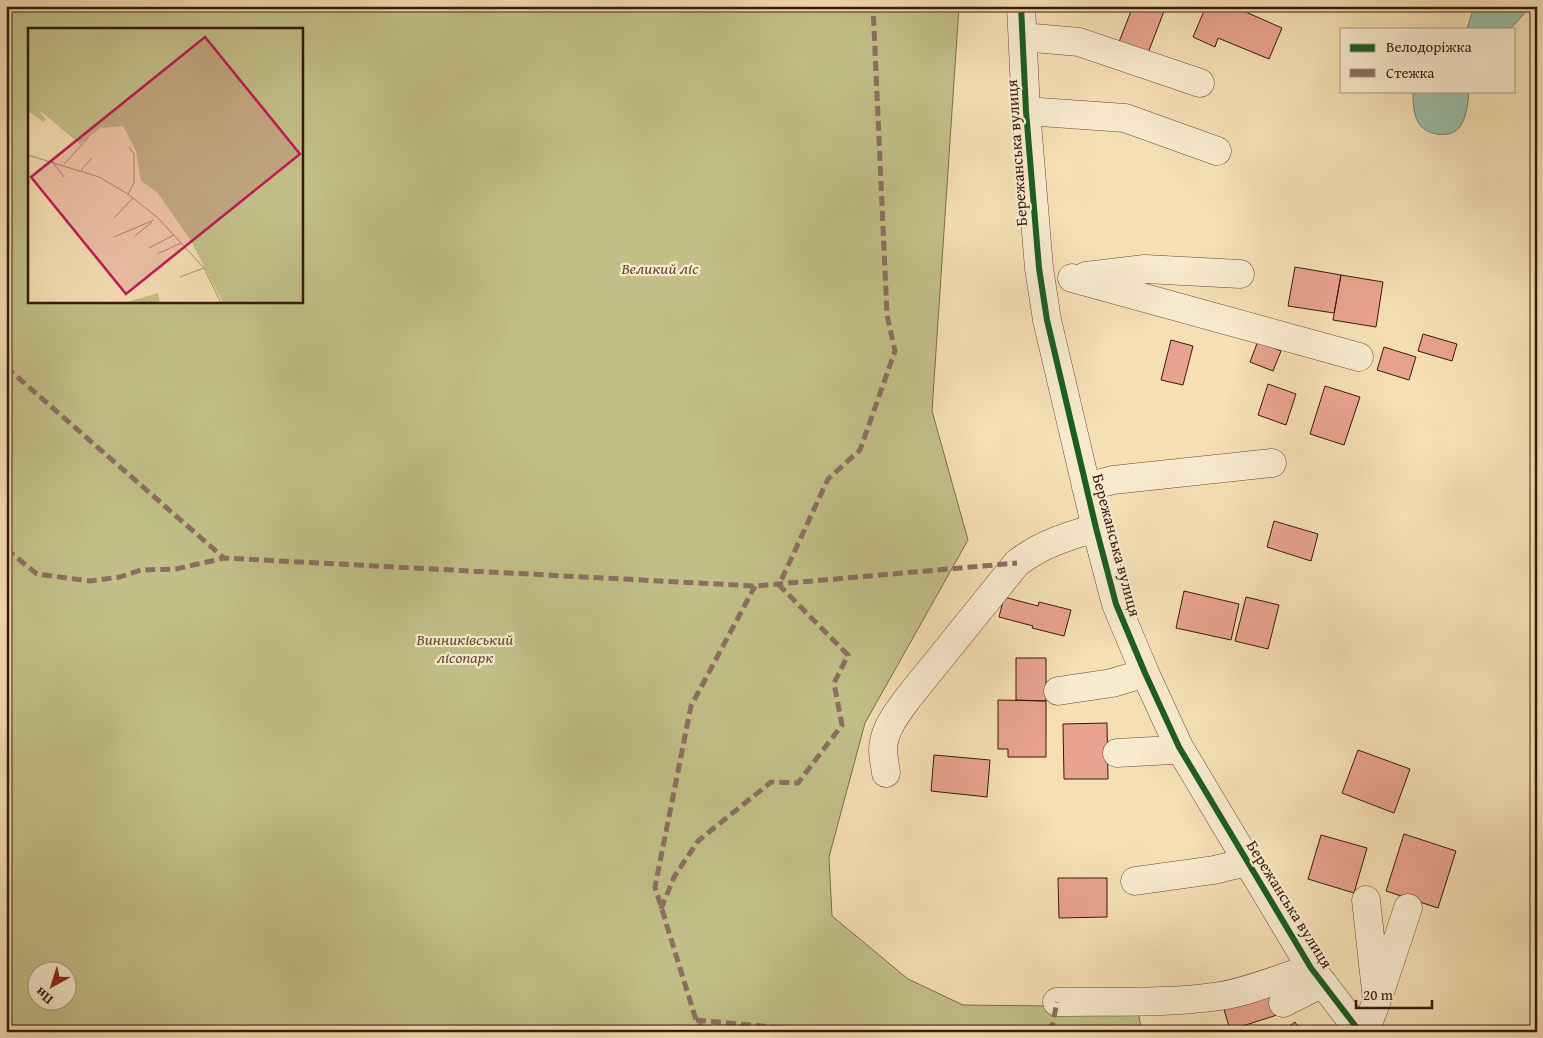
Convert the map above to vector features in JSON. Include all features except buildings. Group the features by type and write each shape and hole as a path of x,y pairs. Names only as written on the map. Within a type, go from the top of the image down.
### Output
{"street":[{"name":"Бережанська вулиця","path":"1021,6 1026,111 1039,268 1047,320 1086,488 1116,604 1175,739 1247,862 1317,975 1360,1032"},
{"path":"1023,37 1079,42 1200,84"},
{"path":"1026,111 1125,118 1217,151"},
{"path":"1039,268 1359,357"},
{"path":"1072,278 1145,269 1240,274"},
{"path":"1086,488 1113,480 1272,463"},
{"path":"886,773 883,749 886,733 893,718 1016,563 1055,540 1096,528"},
{"path":"1058,691 1112,683 1145,674"},
{"path":"1116,744 1172,750 1175,739"},
{"path":"1135,881 1214,870 1247,862"},
{"path":"1366,900 1378,1000"},
{"path":"1365,1032 1378,1000 1408,908"},
{"path":"1057,1002 1164,1000 1220,996 1317,975"},
{"path":"1283,1003 1317,975"}],"green space":[{"name":"Великий ліс","path":"6,6 959,6 932,411 968,540 865,723 829,857 832,916 908,979 963,1005 1137,1007 1142,1032 6,1032"}],"shaded area":[{"path":"1473,6 1524,6 1525,10 1524,14 1511,28 1467,28"},
{"path":"1413,92 1469,92 1463,121 1457,130 1452,133 1433,133 1422,127 1416,118"}],"marked path":[{"path":"661,909 674,877 698,841 771,782 798,783 842,725 834,683 848,655 779,585 828,479 860,450 895,351 887,315 873,6"},
{"path":"6,367 224,558"},
{"path":"6,549 37,574 90,581 120,577 141,570 176,569 224,558 755,586 1017,563"},
{"path":"704,1032 696,1020 655,887 691,706 755,586"},
{"path":"1051,1032 1057,1002"},
{"path":"6,1016 14,1032"},
{"path":"696,1020 826,1032"}],"cycle path":[{"path":"1021,6 1026,111 1039,268 1047,320 1116,604 1179,747 1311,968 1360,1032"}],"park label":[{"name":"Винниківський лісопарк","path":"465,648"}]}
